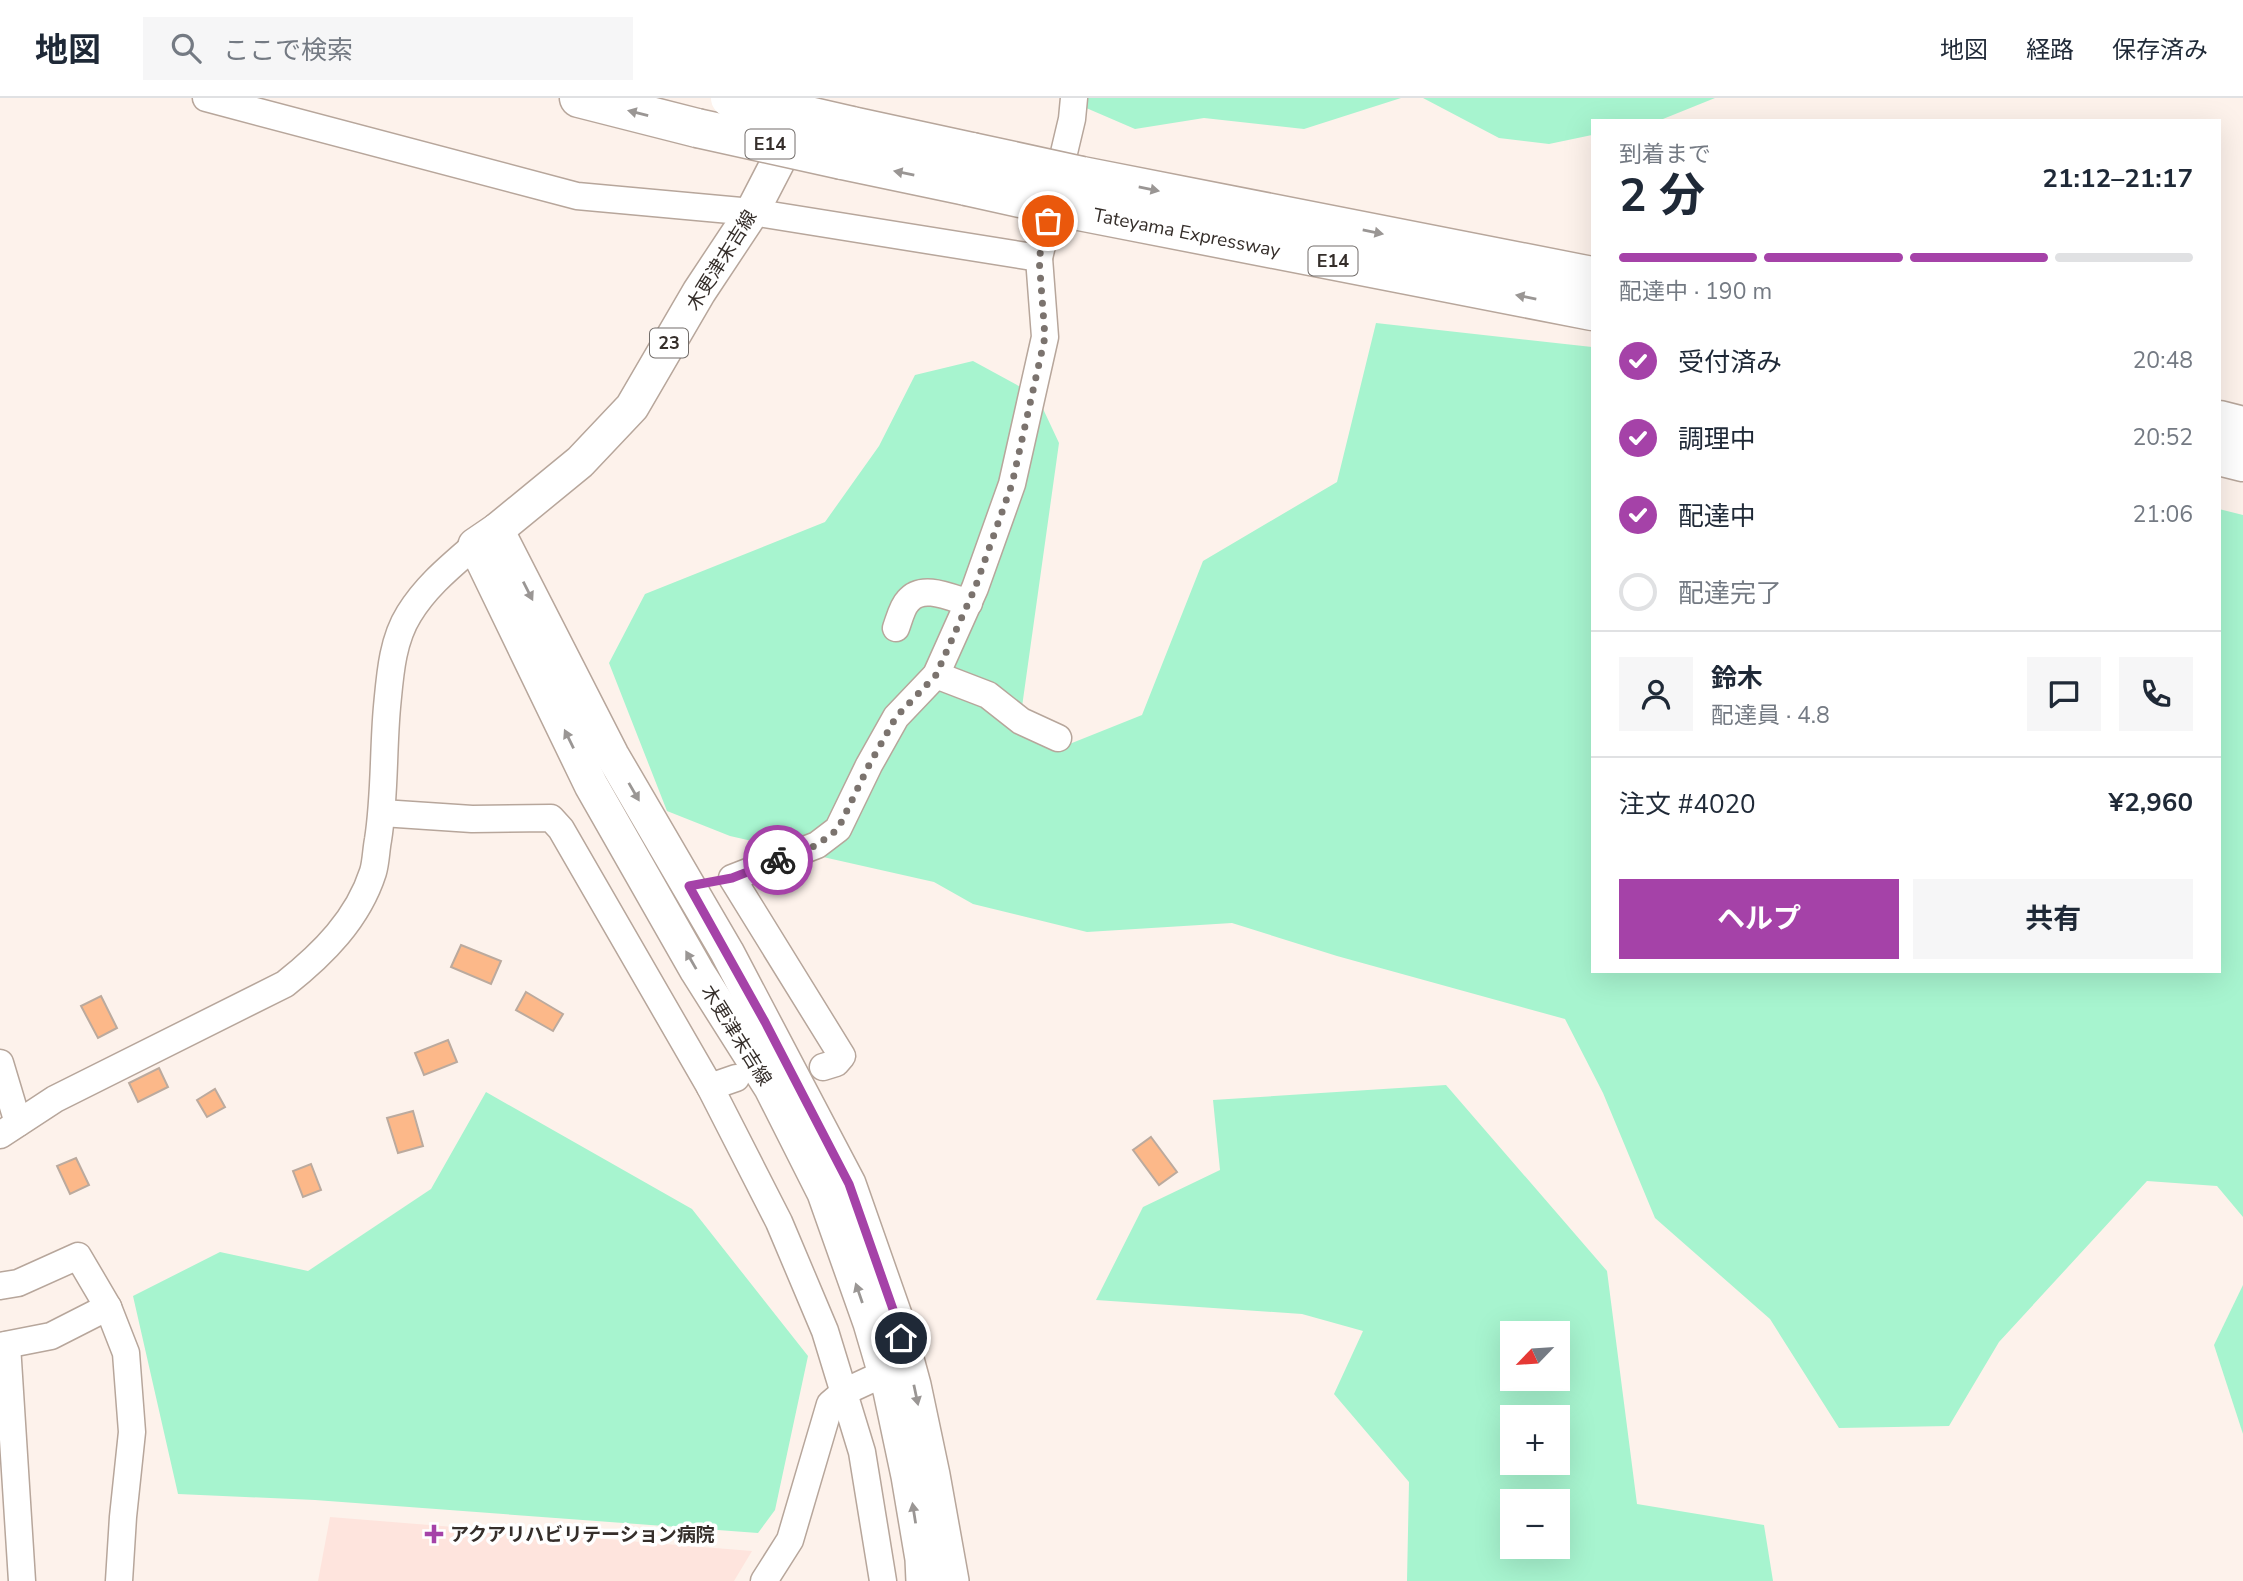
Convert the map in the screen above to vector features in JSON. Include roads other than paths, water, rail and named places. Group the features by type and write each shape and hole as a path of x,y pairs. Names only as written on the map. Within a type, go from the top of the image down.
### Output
{"highway":[{"name":"Tateyama Expressway","path":"579,98 697,128 847,143 1591,311"},
{"name":"Tateyama Expressway","path":"730,98 847,143"},
{"name":"Tateyama Expressway","path":"1078,193 1591,276"},
{"path":"2221,420 2243,426"},
{"path":"2221,456 2243,462"}],"main road":[{"name":"木更津末吉線","path":"486,537 580,462 632,407 699,292 752,212 811,98"},
{"name":"木更津末吉線","path":"486,537 689,886 771,1034 849,1184 895,1315 914,1385 952,1581"},
{"name":"木更津末吉線","path":"486,537 592,785 697,971 771,1088 824,1193 885,1374 908,1476 922,1559 923,1581"}],"street":[{"path":"206,98 577,196 752,212 1039,258"},
{"path":"689,886 732,878 817,845 838,829 896,717 936,675 969,603 1012,484 1045,337 1039,258 1072,119 1074,98"},
{"path":"0,1063 9,1129 55,1099 285,984 315,960 340,932 362,899 373,870 382,813 383,748 394,649 408,616 429,586 486,537"},
{"path":"896,628 908,601 917,595 930,592 969,603"},
{"path":"936,675 988,695 1021,721 1058,738"},
{"path":"382,813 472,819 551,818 561,829 710,1087 779,1222 825,1331 862,1452 883,1581"},
{"path":"732,878 842,1056 836,1063 823,1067"},
{"path":"710,1087 736,1078"},
{"path":"0,1286 18,1283 78,1256 108,1307 126,1353 132,1432 119,1581"},
{"path":"22,1581 4,1345 51,1336 108,1307"},
{"path":"764,1581 790,1541 830,1404 844,1392 885,1374"}],"place":[{"name":"アクアリハビリテーション病院","path":"434,1534"}]}
